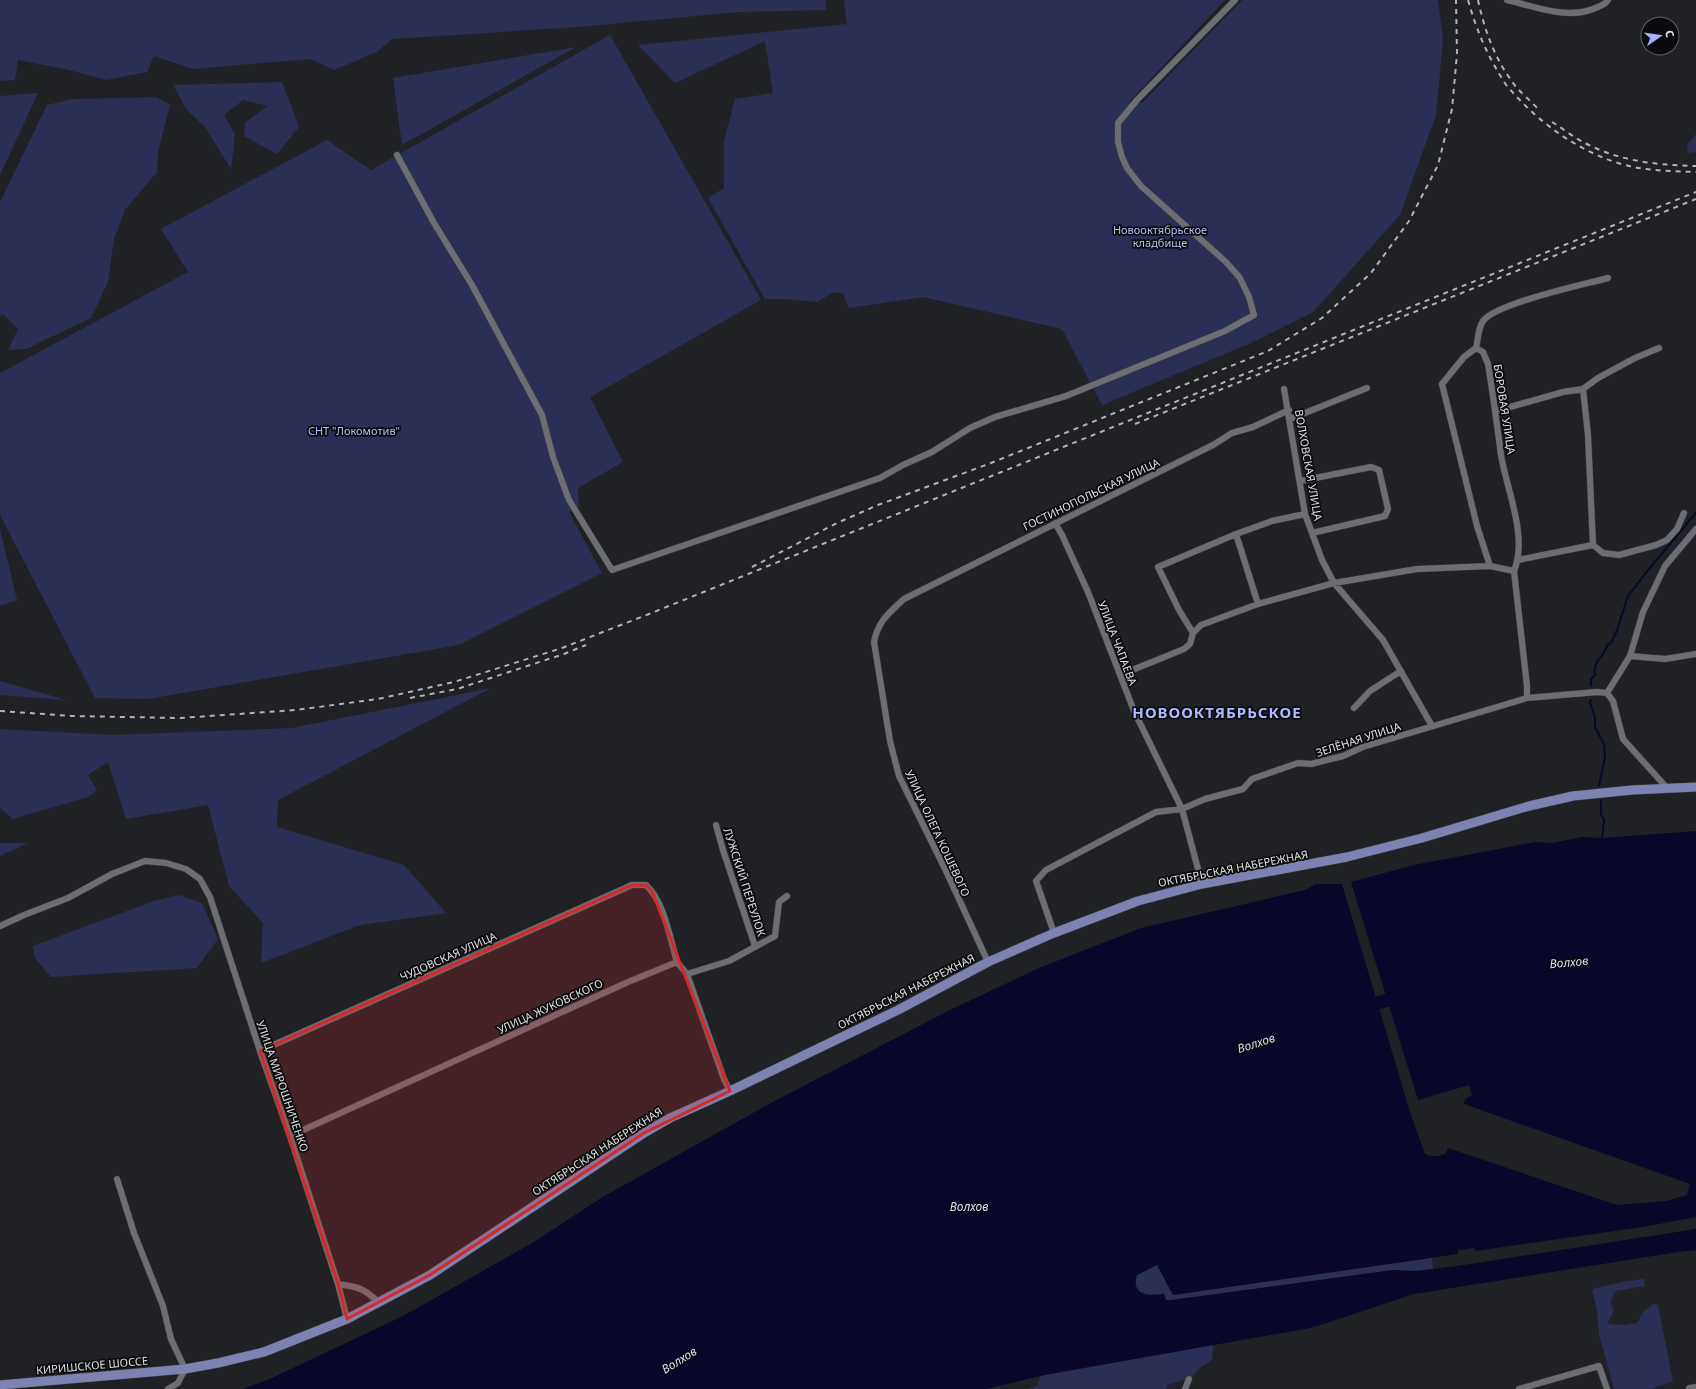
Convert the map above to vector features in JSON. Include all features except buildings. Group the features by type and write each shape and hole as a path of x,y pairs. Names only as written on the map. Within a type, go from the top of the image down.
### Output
{"main road":[{"name":"ОКТЯБРЬСКАЯ НАБЕРЕЖНАЯ","path":"185,1369 264,1352 347,1319 430,1275 644,1133 670,1118 730,1091 898,1010 988,962 1054,933 1138,901 1202,884 1347,857 1422,838 1529,806 1573,796 1632,790 1696,787"},
{"name":"КИРИШСКОЕ ШОССЕ","path":"0,1385 185,1369"}],"street":[{"path":"397,156 434,223 472,285 542,415 553,457 570,500 612,570 880,478 903,464 932,452 976,425 995,417 1066,396 1225,331 1254,315 1249,298 1240,278 1226,262 1141,186 1126,168 1118,142 1118,123 1132,106 1235,0"},
{"path":"1507,0 1556,12 1574,14 1591,10 1607,3 1608,0"},
{"path":"1490,566 1477,526 1442,384 1464,357 1476,348 1482,322 1489,315 1524,300 1608,278"},
{"name":"БОРОВАЯ УЛИЦА","path":"1476,348 1483,352 1488,364 1502,456 1518,526 1518,560 1514,571"},
{"path":"1496,411 1563,392 1583,389 1598,378 1635,358 1659,348"},
{"path":"1290,419 1367,388"},
{"name":"ВОЛХОВСКАЯ УЛИЦА","path":"1284,389 1289,410 1305,514 1322,560 1334,583 1383,640 1432,726"},
{"path":"1583,389 1588,435 1593,544 1603,553 1619,555 1656,545 1666,540 1677,529 1684,513"},
{"name":"ГОСТИНОПОЛЬСКАЯ УЛИЦА","path":"904,599 1213,445 1232,433 1253,427 1289,410"},
{"path":"1300,481 1371,467 1379,470 1388,509 1385,516 1312,533"},
{"path":"1193,633 1179,610 1158,567 1236,534 1272,521 1305,514"},
{"name":"УЛИЦА ЧАПАЕВА","path":"1055,523 1088,592 1134,711 1182,809 1202,884"},
{"path":"1667,788 1623,738 1613,701 1607,693 1630,656 1643,612 1665,566 1696,529"},
{"path":"1236,534 1258,604"},
{"path":"1518,560 1593,544"},
{"path":"1120,675 1184,649 1190,644 1193,633 1201,625 1258,604 1334,583 1418,569 1490,566 1514,571 1527,686 1527,698"},
{"name":"УЛИЦА ОЛЕГА КОШЕВОГО","path":"904,599 882,619 876,632 874,642 890,740 899,776 946,871 988,962"},
{"path":"1630,656 1665,659 1696,654"},
{"path":"1354,708 1370,691 1401,671"},
{"name":"ЗЕЛЁНАЯ УЛИЦА","path":"1054,933 1036,881 1046,870 1156,812 1182,809 1205,799 1243,789 1252,779 1298,763 1311,764 1342,756 1364,747 1527,698 1597,692 1607,693"},
{"name":"ЛУЖСКИЙ ПЕРЕУЛОК","path":"716,825 755,946"},
{"name":"УЛИЦА МИРОШНИЧЕНКО","path":"0,926 68,898 112,874 145,861 166,863 186,869 200,879 210,897 260,1051 290,1136 338,1284 347,1319"},
{"name":"ЧУДОВСКАЯ УЛИЦА","path":"260,1051 632,885 646,885 652,891 660,905 677,962"},
{"path":"687,974 729,961 775,936 779,902 787,896"},
{"path":"677,962 687,974 724,1079 730,1091"},
{"name":"УЛИЦА ЖУКОВСКОГО","path":"290,1136 621,984 677,962"},
{"path":"117,1179 134,1233 163,1306 171,1339 185,1369 178,1383 168,1389"},
{"path":"338,1284 366,1290 378,1302"},
{"path":"1519,1389 1600,1366 1607,1389"},
{"path":"1185,1389 1189,1379"},
{"path":"1692,1389 1696,1388"}],"highlighted area":[{"path":"632,885 646,885 652,891 730,1091 644,1133 430,1275 347,1319 338,1284 260,1051"}],"green space":[{"path":"0,0 825,0 826,10 739,12 578,27 392,39 377,52 334,70 310,59 193,69 154,56 147,72 106,80 69,70 18,60 15,80 0,81"},
{"name":"Новооктябрьское кладбище","path":"844,0 1225,0 1129,102 1142,103 1242,0 1438,0 1443,40 1436,115 1400,215 1313,312 1251,343 1102,405 1062,329 923,297 849,308 843,294 834,292 817,302 765,299 708,198 724,188 724,141 735,99 773,93 765,41 675,83 638,45 847,24"},
{"name":"СНТ \"Локомотив\"","path":"610,35 761,300 590,397 623,462 578,488 579,506 569,512 602,573 459,645 148,699 95,698 0,515 0,373 188,272 161,229 327,140 371,170"},
{"path":"576,47 402,145 393,78"},
{"path":"282,82 299,127 277,154 244,136 245,123 267,106 243,100 224,115 235,134 231,169 205,127 187,110 173,85"},
{"path":"38,93 0,175 0,96"},
{"path":"156,97 170,105 158,152 157,172 125,210 114,239 108,282 91,318 26,349 8,350 18,329 3,314 0,316 0,202 47,105 73,99"},
{"path":"1696,134 1696,152 1687,153 1688,143"},
{"path":"0,529 17,600 0,606"},
{"path":"0,681 66,700 0,695"},
{"path":"491,688 278,800 277,827 404,865 446,913 360,925 261,963 263,923 229,886 208,805 126,819 108,762 88,775 97,790 88,797 13,819 0,808 0,729 113,735 292,728"},
{"path":"0,843 28,843 0,856"},
{"path":"179,895 202,903 218,939 197,968 51,977 34,957 33,946 154,901"},
{"path":"1432,1258 1433,1269 1415,1271 1393,1270 1172,1300 1166,1300 1164,1294 1153,1295 1139,1291 1136,1282 1137,1275 1157,1265 1173,1295"},
{"path":"1644,1279 1645,1286 1616,1291 1610,1302 1614,1311 1607,1324 1624,1325 1637,1323 1643,1312 1653,1304 1658,1305 1673,1381 1651,1389 1614,1389 1599,1334 1597,1311 1592,1289 1626,1281"},
{"path":"1213,1345 1212,1360 1201,1367 1189,1379 1167,1385 1166,1389 1027,1389 1037,1386 1041,1376"}],"water":[{"name":"Волхов","path":"1696,831 1696,1217 1643,1227 1475,1251 1474,1248 1458,1250 1458,1254 1173,1295 1157,1265 1137,1275 1136,1287 1143,1293 1153,1295 1164,1294 1166,1300 1172,1300 1393,1270 1415,1271 1457,1266 1696,1229 1696,1250 1414,1294 1311,1328 1049,1374 986,1389 243,1389 272,1378 403,1316 534,1242 601,1198 767,1105 950,1010 1039,968 1141,928 1305,890 1316,884 1342,884 1410,1112 1425,1154 1438,1156 1446,1153 1448,1148 1617,1205 1666,1201 1687,1195 1690,1184 1464,1104 1465,1099 1472,1095 1469,1085 1418,1100 1351,882 1414,865 1535,842 1552,843 1582,837 1602,838"}],"waterway":[{"path":"1591,686 1591,679 1595,675 1595,665 1604,653 1607,645 1611,643 1617,630 1628,596 1696,513"},
{"path":"1591,700 1590,703 1595,717 1595,727 1604,744 1605,757 1599,786"},
{"path":"1601,800 1601,814 1604,820 1602,838"},
{"name":"Волхов","path":"1361,1008 1404,995"}],"railway":[{"path":"752,567 837,523 878,505 991,463 1268,351 1322,318 1371,273 1409,221 1438,165 1452,109 1457,54 1456,0"},
{"path":"1468,0 1484,45 1504,82 1543,122 1586,150 1627,166 1666,171 1696,172"},
{"path":"1478,0 1483,21 1500,62 1514,84 1539,110"},
{"path":"1552,122 1586,144 1616,156 1642,162 1696,166"},
{"path":"0,711 72,716 180,718 296,710 378,699 454,682 562,648 649,614 1696,192"},
{"path":"1135,424 1696,199"},
{"path":"410,698 457,689 564,654 586,645"}],"district":[{"name":"НОВООКТЯБРЬСКОЕ","path":"1217,712"}]}
